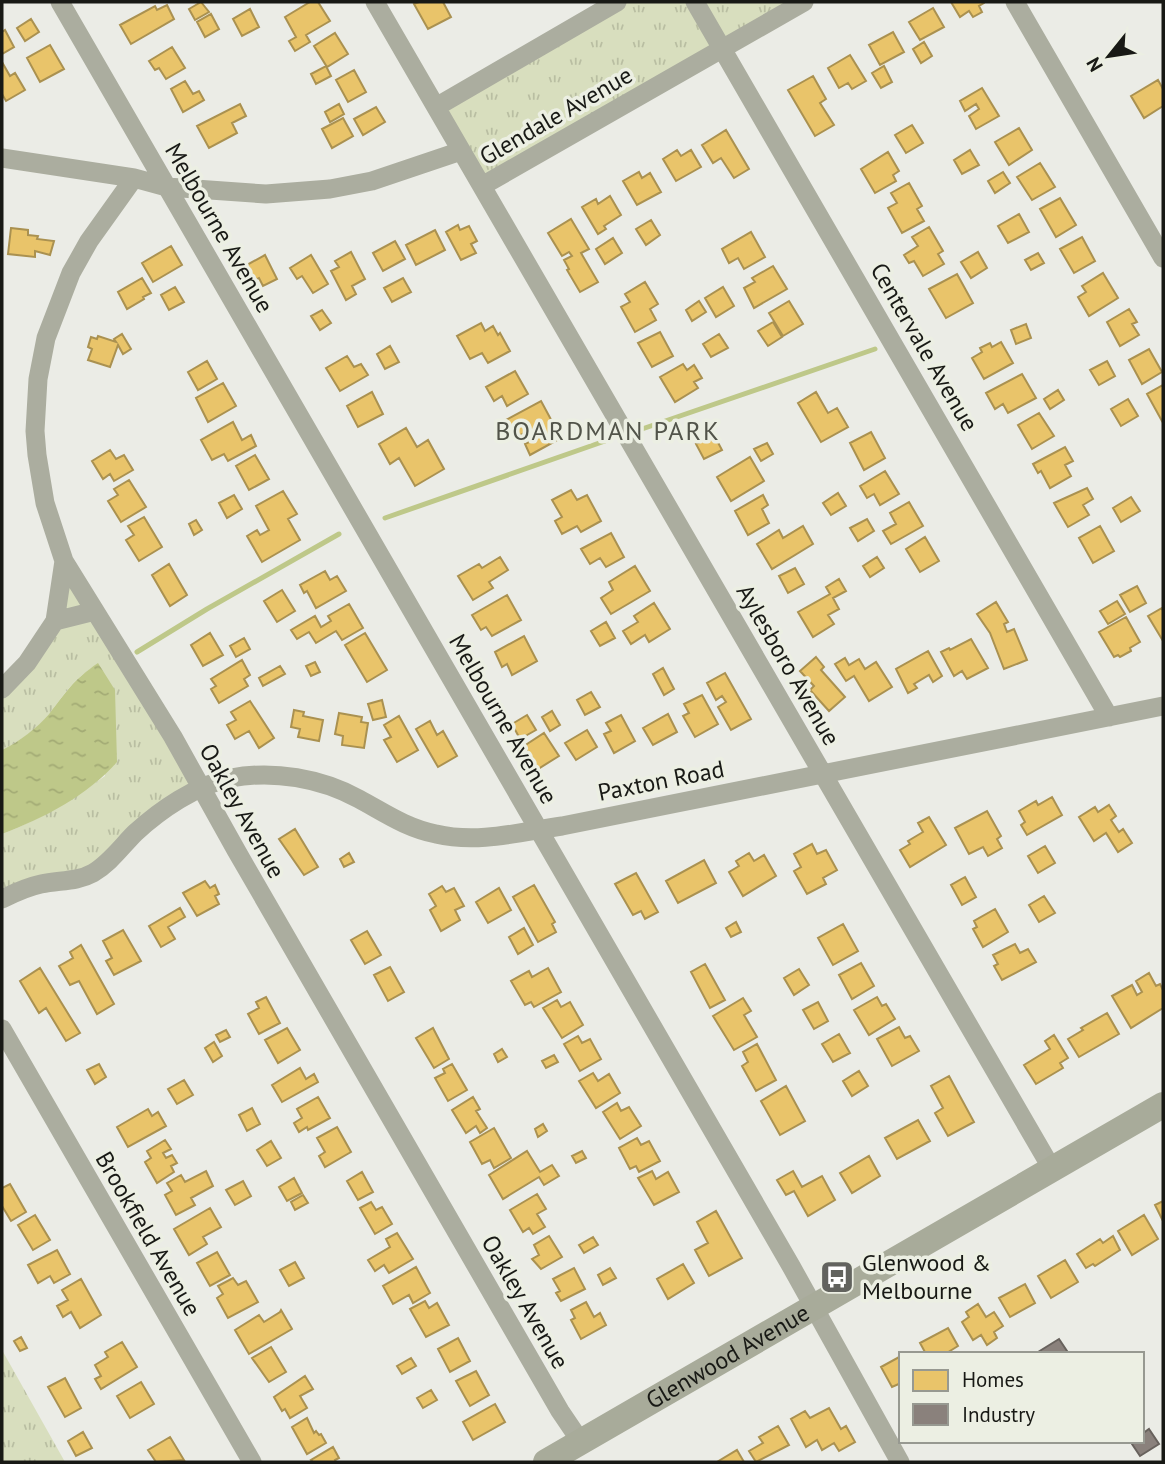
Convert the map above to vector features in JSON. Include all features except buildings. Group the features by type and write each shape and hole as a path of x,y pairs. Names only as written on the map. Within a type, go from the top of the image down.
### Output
{"street":[{"name":"Melbourne Avenue","path":"60,2 539,830 900,1462"},
{"path":"375,2 461,152"},
{"path":"436,107 617,2"},
{"name":"Centervale Avenue","path":"695,2 1109,717"},
{"name":"Glendale Avenue","path":"2,158 134,178 167,187 266,194 330,189 372,180 461,152 482,186 804,2"},
{"path":"1015,2 1163,258"},
{"name":"Oakley Avenue","path":"134,178 89,241 71,273 46,338 38,379 35,431 37,455 45,503 64,561 173,737 553,1399 581,1443"},
{"name":"Aylesboro Avenue","path":"482,186 1052,1169"},
{"path":"2,689 27,663 55,621 64,561"},
{"path":"55,621 95,611"},
{"name":"Paxton Road","path":"2,899 41,884 90,875 105,865 159,813 181,798 228,779 260,775 311,780 337,789 400,823 438,835 459,838 492,837 539,830 1163,706"},
{"name":"Brookfield Avenue","path":"2,1029 252,1462"},
{"name":"Glenwood Avenue","path":"546,1462 1163,1105"}],"green space":[{"path":"617,2 804,2 482,186 436,107"},
{"path":"64,561 202,789 105,865 2,899 2,834 55,808 105,776 98,664 76,681 39,725 2,750 2,689 55,621"},
{"path":"2,1350 65,1462 2,1462"}],"water":[{"path":"98,663 115,690 117,762 79,796 2,834 2,750 39,725 76,681"}],"waterway":[{"path":"642,429 875,349"},
{"path":"385,518 605,441"},
{"path":"137,652 339,534"}],"place":[{"name":"Glenwood & Melbourne","path":"837,1277"}],"district":[{"name":"BOARDMAN PARK","path":"608,431"}]}
